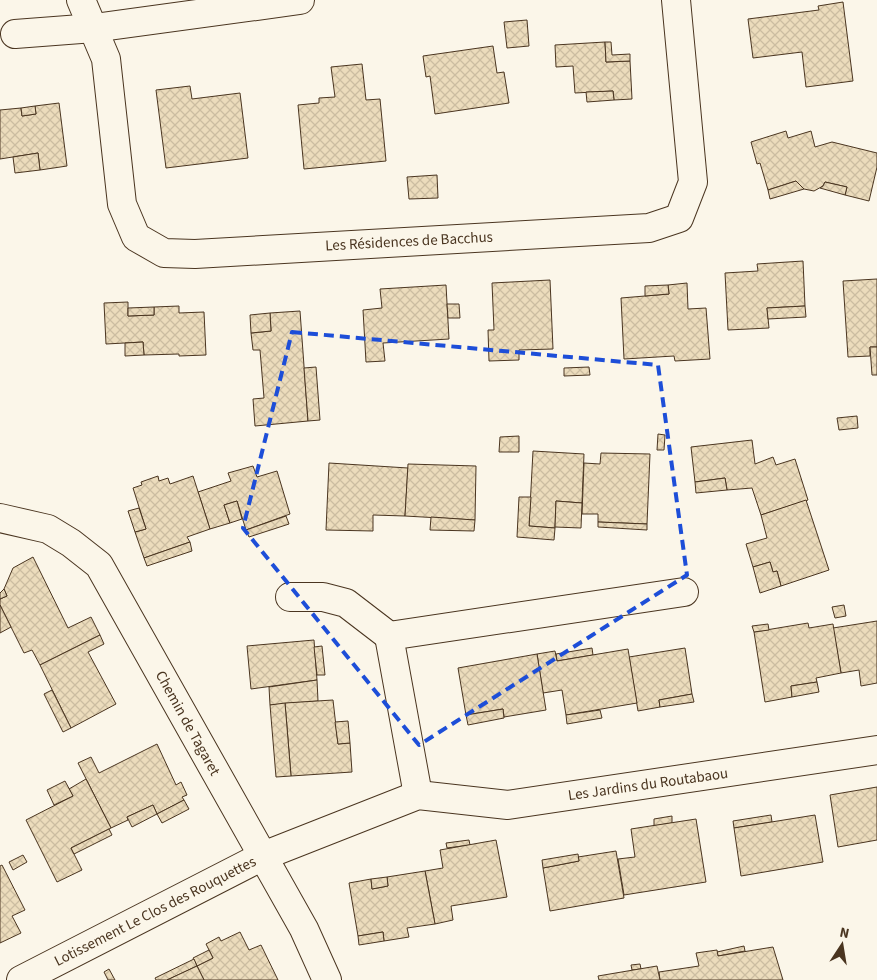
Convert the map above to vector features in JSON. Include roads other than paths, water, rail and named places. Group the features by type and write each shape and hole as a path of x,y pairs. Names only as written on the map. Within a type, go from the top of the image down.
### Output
{"street":[{"name":"Les Résidences de Bacchus","path":"81,0 106,58 122,204 136,237 164,253 195,254 649,228 679,218 693,182 676,0"},
{"path":"14,34 94,28 300,0"},
{"name":"Chemin de Tagaret","path":"0,518 48,529 71,543 99,566 304,929 328,980"},
{"path":"389,636 684,592"},
{"path":"290,597 323,597 346,604 389,636 418,795"},
{"name":"Les Jardins du Routabaou","path":"263,856 418,795 508,805 877,750"},
{"name":"Lotissement Le Clos des Rouquettes","path":"21,980 263,856"}]}
